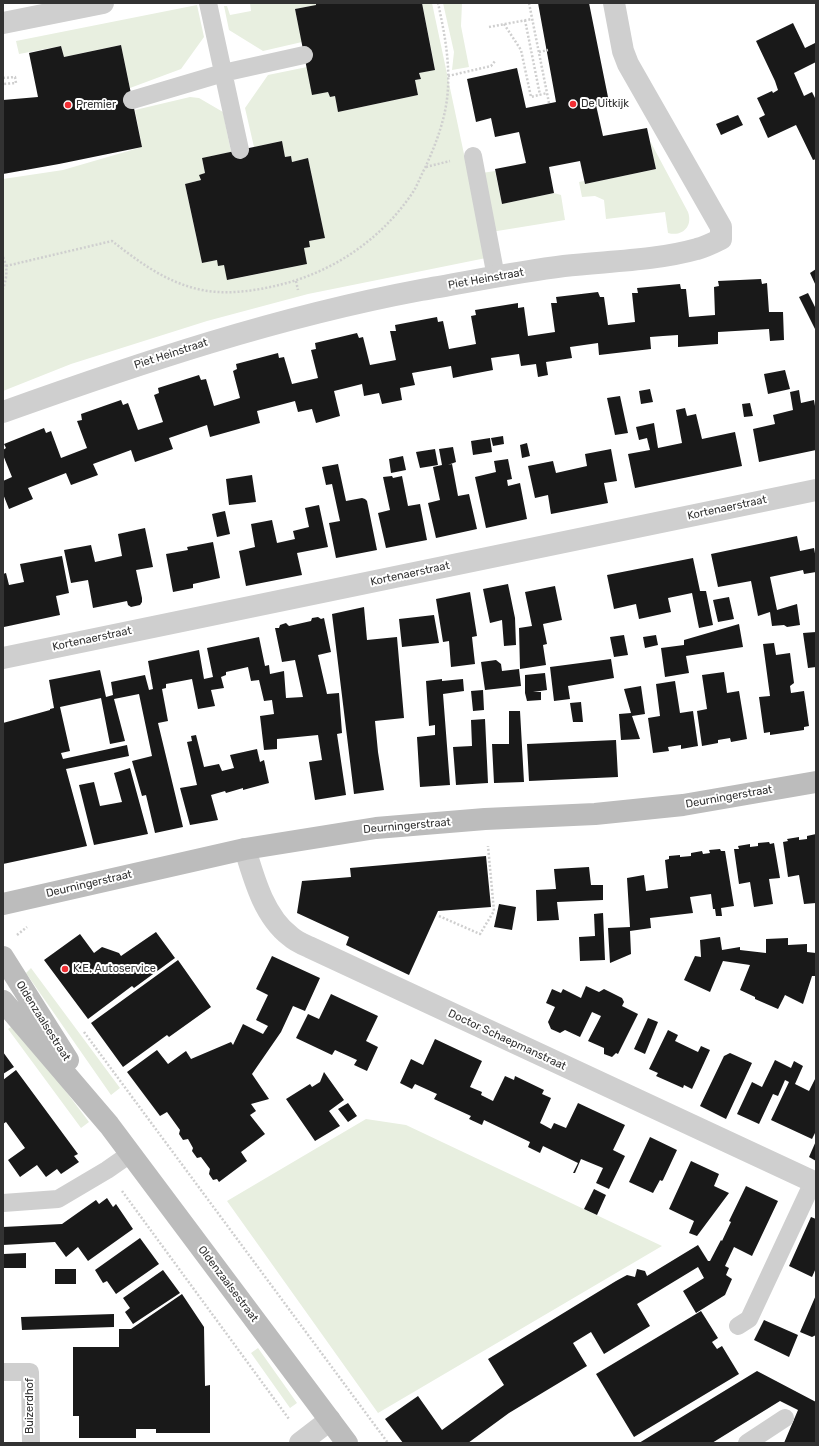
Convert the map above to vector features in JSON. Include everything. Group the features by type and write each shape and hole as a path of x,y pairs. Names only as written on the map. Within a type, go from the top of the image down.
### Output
{"main road":[{"name":"Deurningerstraat","path":"3,904 245,849 376,828 485,819 595,814 683,805 816,782"},
{"name":"Oldenzaalsestraat","path":"3,957 109,1125 347,1443"},
{"name":"Oldenzaalsestraat","path":"3,1001 109,1125"}],"street":[{"path":"3,23 103,3"},
{"name":"Piet Heinstraat","path":"3,412 110,374 251,330 304,316 418,291 496,277 563,266 670,255 698,249 721,239 721,227 628,64 623,51 614,3"},
{"name":"Kortenaerstraat","path":"3,658 816,490"},
{"name":"Doctor Schaepmanstraat","path":"245,849 256,887 272,917 290,936 309,947 814,1182"},
{"path":"302,1442 330,1420"}],"lane":[{"path":"208,3 240,150"},
{"path":"132,100 223,73 304,55"},
{"path":"473,156 496,277"},
{"path":"3,1202 58,1199 107,1170 130,1154"},
{"path":"738,1326 748,1319 814,1182"},
{"name":"Buizerdhof","path":"3,1372 30,1372 31,1443"},
{"path":"747,1443 785,1418"}],"path":[{"path":"6,266 112,241 145,266 174,281 201,290 228,293 262,290 296,281 318,273 350,255 392,220 412,194 432,154 443,120 447,98 448,76 445,35 438,3"},
{"path":"529,3 549,103"},
{"path":"488,27 532,19"},
{"path":"525,20 540,95"},
{"path":"504,24 521,50 531,97 547,93"},
{"path":"539,52 548,50"},
{"path":"448,76 491,66 495,61"},
{"path":"3,78 16,77 16,83 3,84"},
{"path":"3,257 6,266 7,278 3,289"},
{"path":"439,916 480,934 494,911 485,819"},
{"path":"80,1026 388,1443"},
{"path":"107,1170 302,1442"}],"green space":[{"path":"250,3 316,3 316,5 295,9 302,42 263,51 229,30 224,6 227,6 230,15 251,11"},
{"path":"422,3 432,3 486,258 308,294 207,321 71,364 3,391 3,179 63,170 142,147 135,110 190,97 199,98 223,112 231,152 202,158 205,173 200,175 201,180 185,184 202,263 217,260 224,265 228,280 307,264 304,248 310,247 309,241 325,238 308,158 292,162 291,156 285,157 282,141 254,147 245,108 268,75 307,67 328,92 330,97 335,96 338,112 418,95 415,80 421,79 419,73 435,69"},
{"path":"443,3 462,3 461,26 469,67 452,70 454,52"},
{"path":"197,5 204,37 181,69 130,88 121,45 64,57 61,46 19,54 16,41"},
{"path":"650,141 688,212 688,226 682,232 673,234 668,233 665,212 606,219 604,200 595,196 582,197 579,182 584,181 585,184 656,169"},
{"path":"495,171 502,204 554,193 561,195 565,220 491,232 482,173"},
{"path":"31,968 120,1088 111,1095 26,973"},
{"path":"14,1025 89,1122 81,1128 8,1029"},
{"path":"366,1119 406,1125 662,1246 378,1413 227,1201"},
{"path":"258,1348 297,1403 290,1408 251,1353"}],"building":[{"path":"316,3 422,3 435,70 419,73 421,79 415,80 418,95 338,112 335,96 330,97 328,92 312,95 295,9 316,5"},
{"name":"De Uitkijk","path":"538,3 589,3 609,102 596,105 603,136 647,128 656,169 585,184 580,161 549,167 554,193 502,204 495,169 526,163 519,132 495,137 491,118 476,122 467,79 517,68 526,108 556,102"},
{"path":"793,23 805,48 815,43 816,44 816,62 794,73 804,96 812,92 816,100 816,159 813,160 796,125 768,138 759,118 765,115 757,98 772,91 773,93 778,90 756,41"},
{"name":"Premier","path":"121,45 142,147 3,174 3,100 38,97 29,53 61,46 64,57"},
{"path":"738,115 743,125 721,135 716,124"},
{"path":"282,141 285,157 291,156 292,162 308,158 325,238 309,241 310,247 304,248 307,264 227,280 224,265 218,266 217,260 202,263 185,184 201,180 199,175 205,173 202,158"},
{"path":"816,269 816,286 810,273"},
{"path":"761,279 762,284 767,283 769,312 783,312 784,340 770,341 769,329 718,332 718,344 678,347 678,335 650,337 651,349 599,355 598,343 570,347 572,358 546,362 548,375 538,377 536,364 521,366 519,354 491,358 493,370 453,378 451,366 412,373 415,385 400,388 402,400 382,404 379,393 364,396 362,384 334,391 340,416 316,423 312,409 298,412 295,401 257,411 260,423 210,437 207,425 169,438 173,449 135,462 131,450 93,464 98,475 71,485 66,473 28,488 33,499 9,509 3,494 3,481 12,477 3,455 3,450 6,448 4,444 44,428 46,433 51,431 61,458 87,448 77,421 82,420 81,414 121,400 123,405 128,403 138,430 163,422 154,395 159,393 158,388 199,375 201,380 206,379 214,406 240,398 233,371 237,369 236,364 278,353 279,358 284,357 292,384 318,378 311,350 316,349 315,343 357,333 359,338 363,337 370,365 396,360 390,331 396,331 395,325 437,317 438,322 443,321 449,349 476,344 471,316 476,315 475,310 518,303 518,308 524,307 528,336 555,332 551,303 557,303 556,297 598,292 600,297 604,297 608,325 635,322 632,293 638,293 637,288 680,284 681,289 686,289 689,317 715,315 714,287 719,286 718,281"},
{"path":"808,293 816,309 816,331 799,297"},
{"path":"785,370 790,389 768,394 764,374"},
{"path":"650,389 653,402 641,404 639,391"},
{"path":"799,390 801,403 814,400 816,412 816,450 759,462 753,429 775,424 773,415 793,410 790,392"},
{"path":"620,396 628,433 615,435 607,398"},
{"path":"750,403 753,416 744,417 742,404"},
{"path":"685,408 687,416 696,414 702,439 735,432 742,466 635,488 628,454 650,450 647,438 639,440 636,427 654,423 658,448 682,443 676,410"},
{"path":"503,436 504,444 493,446 491,438"},
{"path":"490,438 492,452 473,455 471,441"},
{"path":"527,443 530,456 522,458 520,445"},
{"path":"453,447 456,462 448,465 452,464 458,496 469,494 477,529 436,538 428,503 440,500 433,467 442,465 439,449"},
{"path":"435,449 438,465 420,468 416,452"},
{"path":"611,449 617,481 604,483 608,503 551,514 548,495 535,498 528,466 553,461 556,473 587,466 585,454"},
{"path":"403,456 406,470 391,473 389,459"},
{"path":"508,459 512,479 507,480 508,486 520,483 527,519 486,528 475,477 496,472 494,461"},
{"path":"338,464 346,501 362,498 367,501 377,550 336,558 329,523 340,521 332,484 326,485 322,467"},
{"path":"252,475 256,502 229,505 226,479"},
{"path":"392,476 393,478 402,476 408,506 420,504 427,540 386,548 378,513 390,510 383,477"},
{"path":"319,505 328,547 297,553 302,575 246,586 239,551 255,547 251,524 272,520 277,543 295,539 293,531 309,527 305,508"},
{"path":"225,511 230,534 217,537 212,514"},
{"path":"145,528 153,567 136,570 142,602 140,605 131,607 128,605 127,601 93,608 88,580 71,583 64,550 91,545 95,562 122,556 118,534"},
{"path":"797,536 800,551 814,548 816,572 804,574 803,570 770,577 777,610 797,604 800,625 787,627 784,625 772,626 770,612 758,616 751,581 718,587 711,554"},
{"path":"213,542 220,578 193,584 193,588 173,592 166,554 188,550 187,547"},
{"path":"62,556 69,593 56,596 60,615 4,627 3,574 6,573 9,585 24,582 20,564"},
{"path":"693,558 700,591 706,591 713,625 699,628 692,593 668,598 671,612 639,619 636,604 614,609 607,575"},
{"path":"508,584 515,618 516,645 504,646 502,620 490,623 483,589"},
{"path":"555,586 562,620 543,624 547,644 543,645 546,665 520,669 519,628 532,626 525,592"},
{"path":"470,592 477,636 472,637 475,664 451,667 449,641 443,642 436,599"},
{"path":"729,597 734,619 718,622 713,600"},
{"path":"364,607 367,640 397,637 404,718 375,721 384,790 354,794 332,614"},
{"path":"434,615 439,643 402,647 399,619"},
{"path":"318,617 321,619 324,618 331,652 318,655 327,694 339,693 342,733 337,734 346,795 315,800 309,762 322,760 318,735 277,739 277,749 264,750 260,716 274,714 272,700 264,701 259,680 251,681 248,667 226,672 226,675 221,677 224,688 211,690 215,706 198,709 192,679 166,684 166,688 162,689 168,721 158,723 183,827 155,833 146,795 142,796 132,761 152,756 139,694 114,699 125,741 110,744 101,698 60,707 70,751 61,753 63,759 127,745 129,756 66,769 87,846 3,864 3,723 54,708 49,680 100,670 106,697 113,695 111,682 145,675 149,690 153,689 148,661 199,650 204,679 213,677 207,648 259,637 265,666 269,665 270,674 284,671 286,698 303,697 295,660 282,662 275,628 279,628 280,625 286,623 289,626 311,621 312,618"},
{"path":"739,624 743,647 686,656 689,673 665,677 661,648 684,645 684,640"},
{"path":"816,632 816,667 808,668 803,633"},
{"path":"624,635 628,655 614,657 610,637"},
{"path":"656,635 658,645 645,648 643,637"},
{"path":"774,643 776,655 790,653 794,683 790,686 791,693 804,691 809,726 804,727 804,730 770,735 770,732 764,733 759,697 770,696 763,644"},
{"path":"611,659 614,678 568,686 570,699 554,701 550,667"},
{"path":"496,660 501,664 502,671 519,669 521,686 485,690 481,662"},
{"path":"724,672 727,693 739,691 747,739 731,742 730,738 718,740 718,743 702,746 697,711 707,709 702,675"},
{"path":"545,673 547,690 533,692 541,692 541,700 527,701 525,693 525,675"},
{"path":"442,679 442,681 463,679 464,691 443,694 450,785 420,787 417,737 435,735 435,725 429,726 426,681"},
{"path":"675,681 680,713 693,711 698,746 681,749 681,745 668,747 669,751 653,753 648,718 660,716 656,684"},
{"path":"641,686 645,714 632,716 640,739 621,740 619,714 631,713 624,689"},
{"path":"483,690 484,710 473,711 471,691"},
{"path":"581,702 583,722 573,722 570,703"},
{"path":"509,711 520,711 524,782 494,783 492,744 509,744"},
{"path":"485,719 488,783 456,785 453,747 472,746 471,720"},
{"path":"196,735 204,767 219,764 222,771 234,768 230,755 257,749 260,762 264,760 269,783 243,790 243,788 226,793 225,791 211,795 218,820 190,825 180,788 197,785 187,742 192,741 191,736"},
{"path":"616,740 618,777 529,781 527,744"},
{"path":"130,768 148,834 94,845 79,785 94,782 100,806 122,802 114,773"},
{"path":"816,834 816,903 804,904 799,875 788,877 783,842 788,841 787,839 799,837 799,840 807,839 807,836"},
{"path":"769,842 770,844 774,843 780,878 769,879 773,904 754,907 750,882 739,884 734,849 739,849 738,846 750,844 750,847 758,846 758,843"},
{"path":"720,849 721,851 725,851 734,906 721,908 722,916 716,916 715,909 713,909 711,894 690,897 693,913 650,918 651,928 630,931 631,954 610,963 608,928 630,927 627,878 644,875 646,891 668,888 665,860 669,859 669,856 691,856 691,853 702,851 703,854 710,853 709,850"},
{"path":"486,856 491,907 438,911 409,975 346,945 349,937 297,913 302,881 351,877 350,868"},
{"path":"589,867 591,885 603,885 603,900 557,902 559,920 537,921 536,890 556,889 554,869"},
{"path":"499,904 516,907 512,930 494,927"},
{"path":"603,913 605,960 580,961 579,937 595,936 594,914"},
{"path":"156,932 175,958 134,988 132,986 88,1019 44,960 80,934 94,953 102,947 119,953 121,956"},
{"path":"720,937 722,950 740,947 740,950 766,953 766,939 788,938 788,945 807,944 807,952 816,953 816,976 812,976 803,1004 785,995 778,1009 755,999 755,997 740,990 750,965 723,961 710,992 684,980 695,956 701,957 700,940"},
{"path":"272,956 320,978 305,1011 293,1006 281,1032 252,1074 269,1099 251,1104 256,1111 250,1115 265,1134 241,1152 247,1161 219,1182 217,1179 213,1180 209,1174 210,1169 201,1157 197,1158 192,1151 193,1148 188,1139 183,1140 179,1134 180,1130 167,1112 160,1116 127,1072 157,1050 168,1064 186,1051 191,1059 231,1042 233,1045 243,1024 263,1034 268,1026 256,1020 268,995 256,989"},
{"path":"178,960 211,1007 169,1037 167,1035 123,1067 91,1023"},
{"path":"586,986 599,992 604,989 622,998 624,1002 622,1006 638,1014 618,1054 616,1053 612,1057 604,1054 604,1048 588,1041 601,1016 592,1012 580,1037 565,1030 560,1033 551,1029 548,1022 555,1007 546,1003 552,989 561,993 563,989 581,998"},
{"path":"331,994 378,1016 366,1041 378,1047 367,1071 354,1065 357,1060 335,1050 332,1055 296,1038 308,1014 319,1019"},
{"path":"648,1018 658,1022 645,1054 634,1049"},
{"path":"668,1030 678,1035 675,1041 698,1052 701,1046 710,1050 692,1089 684,1085 683,1088 656,1076 658,1073 649,1069"},
{"path":"435,1039 482,1061 470,1087 482,1092 481,1095 493,1101 505,1076 514,1080 515,1076 544,1090 542,1094 551,1098 540,1123 551,1129 554,1123 566,1128 578,1103 625,1125 613,1150 625,1156 609,1189 596,1183 603,1168 581,1159 575,1173 573,1173 578,1163 543,1146 540,1153 528,1147 530,1142 484,1120 482,1125 469,1119 471,1116 434,1099 437,1094 415,1084 412,1089 400,1083 411,1059 423,1065"},
{"path":"3,1052 14,1067 3,1074"},
{"path":"730,1053 752,1063 726,1119 700,1106 724,1056"},
{"path":"775,1060 791,1068 794,1061 803,1066 795,1084 809,1091 816,1077 816,1131 812,1139 771,1120 789,1082 785,1080 778,1096 773,1094 759,1124 737,1114 752,1082 762,1087"},
{"path":"16,1070 78,1154 74,1156 79,1162 61,1174 57,1169 46,1177 37,1165 20,1177 8,1160 25,1148 6,1122 3,1124 3,1080"},
{"path":"324,1072 344,1100 329,1111 340,1126 315,1141 286,1099 310,1084 312,1087 320,1082"},
{"path":"348,1103 357,1116 348,1122 338,1109"},
{"path":"650,1137 677,1150 663,1180 660,1180 653,1193 629,1182"},
{"path":"816,1141 816,1161 809,1157"},
{"path":"691,1161 719,1174 714,1186 729,1193 697,1236 689,1233 694,1221 669,1209"},
{"path":"746,1186 778,1201 752,1256 734,1247 725,1266 729,1268 726,1275 732,1279 725,1295 696,1313 683,1291 704,1278 698,1267 637,1304 650,1326 604,1354 591,1332 573,1343 587,1366 509,1413 468,1443 403,1443 385,1419 418,1396 442,1430 504,1385 488,1359 616,1281 627,1275 635,1277 637,1269 645,1271 647,1276 698,1245 708,1261 710,1261 721,1240 722,1241 731,1222 729,1221"},
{"path":"594,1189 606,1195 597,1215 584,1209"},
{"path":"107,1198 113,1207 116,1204 133,1229 88,1261 78,1247 66,1257 55,1242 3,1245 3,1227 62,1224 96,1200 99,1204"},
{"path":"811,1217 816,1219 816,1268 812,1277 789,1266"},
{"path":"140,1238 159,1264 116,1294 107,1281 103,1283 95,1270"},
{"path":"26,1253 26,1268 3,1268 3,1254"},
{"path":"55,1269 76,1269 76,1284 55,1284"},
{"path":"163,1270 180,1293 133,1324 125,1312 130,1308 123,1298"},
{"path":"182,1294 204,1327 205,1386 210,1385 210,1433 156,1433 156,1429 136,1429 136,1438 79,1438 79,1416 73,1416 73,1347 119,1347 119,1329 131,1329"},
{"path":"816,1295 816,1335 812,1337 800,1332"},
{"path":"701,1311 718,1338 712,1342 717,1349 722,1346 739,1374 634,1437 596,1374"},
{"path":"114,1314 114,1327 22,1330 21,1317"},
{"path":"764,1320 798,1335 789,1357 754,1340"},
{"path":"757,1371 816,1402 816,1443 784,1443 798,1410 780,1401 712,1443 639,1443"}],"place":[{"name":"De Uitkijk","path":"573,104"},
{"name":"Premier","path":"68,105"},
{"name":"K.E. Autoservice","path":"65,969"}]}
